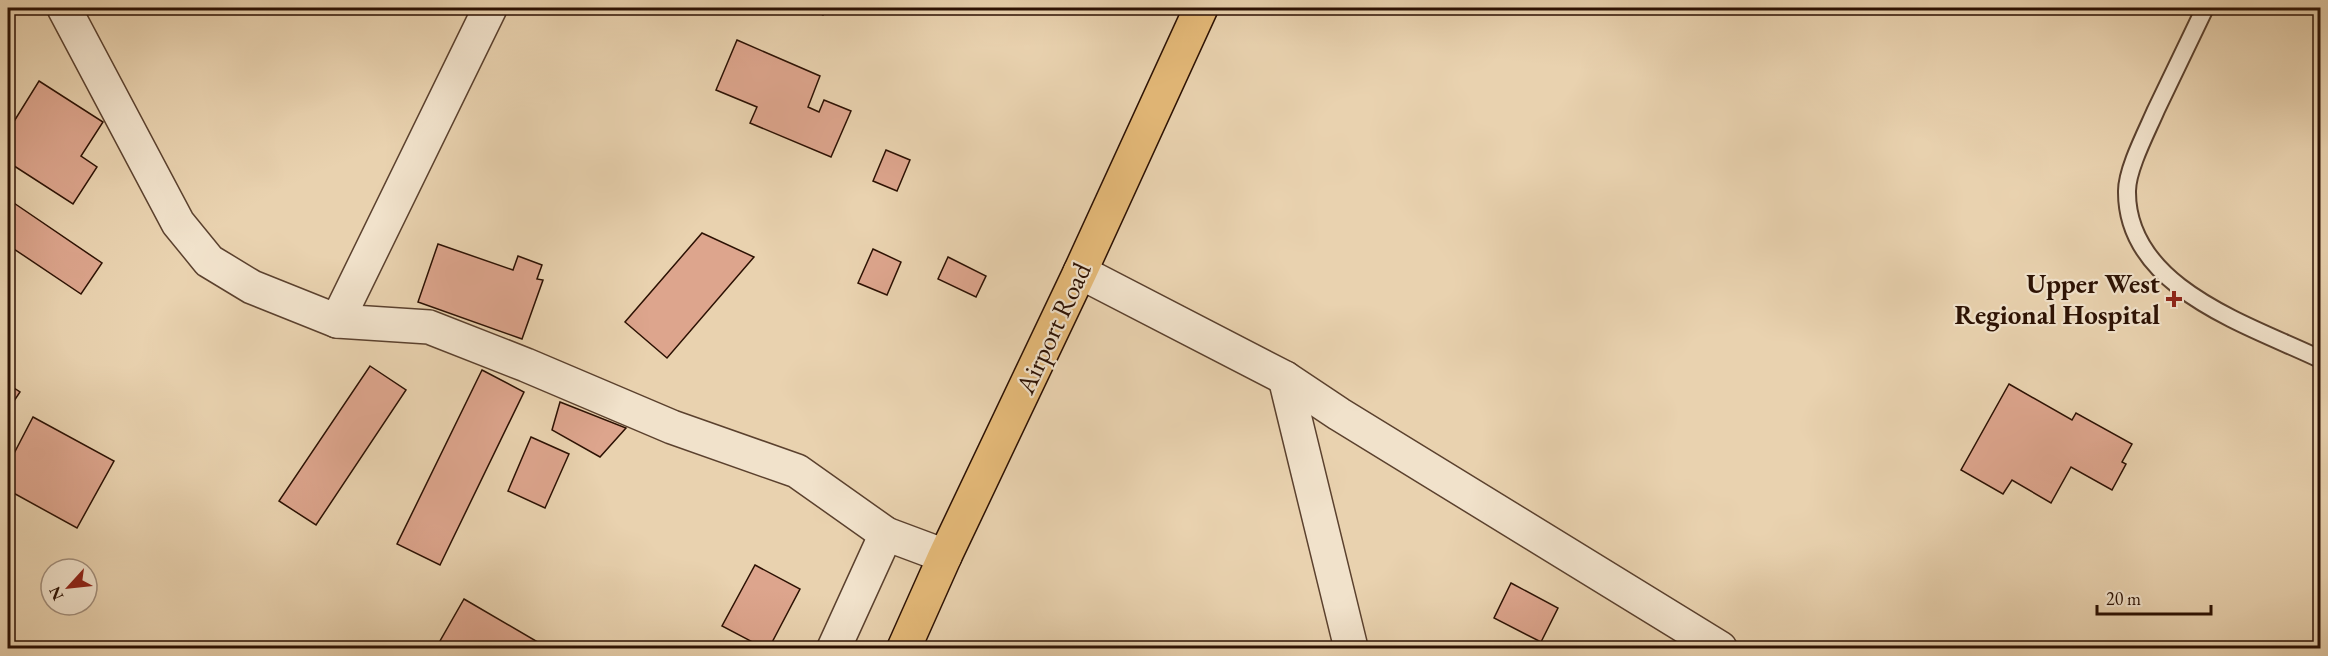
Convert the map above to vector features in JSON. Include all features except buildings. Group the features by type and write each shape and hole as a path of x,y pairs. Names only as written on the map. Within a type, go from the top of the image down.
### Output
{"highway":[{"name":"Airport Road","path":"904,648 1201,8"}],"street":[{"path":"64,8 178,223 209,261 252,287 337,321 429,327 672,427 797,471 886,534 945,556"},
{"path":"337,321 490,8"},
{"path":"1080,272 1285,378 1339,414 1720,648"},
{"path":"1285,378 1351,648"},
{"path":"834,648 886,534"}],"lane":[{"path":"2205,8 2138,149 2127,190 2134,232 2158,270 2202,304 2320,359"}],"place":[{"name":"Upper West Regional Hospital","path":"2174,299"}]}
